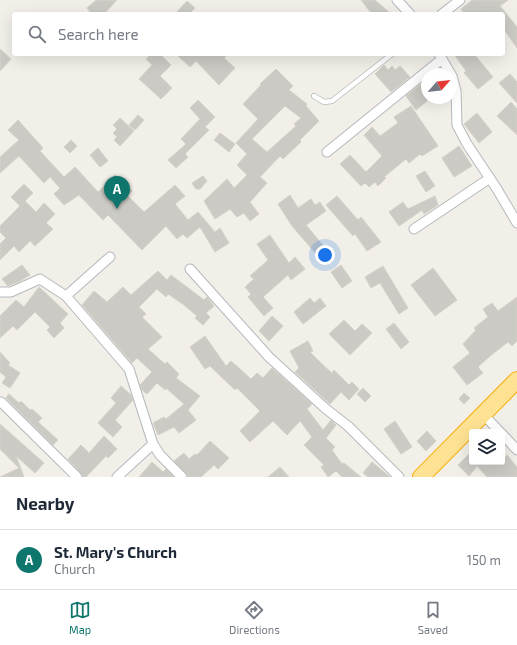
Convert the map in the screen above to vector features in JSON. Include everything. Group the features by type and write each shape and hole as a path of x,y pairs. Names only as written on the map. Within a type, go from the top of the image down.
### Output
{"highway":[{"path":"421,477 517,380"}],"street":[{"path":"397,0 408,12"},
{"path":"445,12 460,0"},
{"path":"327,152 441,56 452,76 456,91 457,125 466,144 490,178 517,223"},
{"path":"414,229 490,178"},
{"path":"66,296 110,257"},
{"path":"190,269 269,357 326,409 348,426 399,477"},
{"path":"0,292 11,292 40,280 66,296 129,369 153,444 160,455 182,477"},
{"path":"1,402 77,477"},
{"path":"483,414 497,429"},
{"path":"505,437 517,450"},
{"path":"117,477 153,444"}],"lane":[{"path":"314,96 324,102 332,101 389,56"}],"building":[{"path":"96,0 117,0 106,12 90,12 87,8"},
{"path":"361,0 375,0 389,12 370,12"},
{"path":"472,0 508,0 500,6 505,12 463,12 461,9"},
{"path":"187,1 195,8 191,12 177,12"},
{"path":"505,12 517,27 517,48 505,31"},
{"path":"0,49 11,59 0,71"},
{"path":"149,56 162,56 171,65 160,76 172,88 161,99 139,79 152,65 146,59"},
{"path":"178,56 226,56 224,58 235,68 219,85 196,61 190,67"},
{"path":"455,56 476,56 493,77 478,89 464,73 466,71"},
{"path":"384,65 388,70 392,66 395,70 400,66 410,77 391,92 375,74"},
{"path":"276,69 293,86 289,90 307,104 306,106 319,121 300,140 301,142 283,159 280,156 260,177 267,183 250,202 259,214 250,221 244,213 237,217 230,209 215,219 204,201 227,179 234,188 247,175 237,165 247,154 236,143 258,119 243,104 261,85 260,84","holes":["285,106 301,118 294,124 296,126 267,152 252,139"]},
{"path":"510,74 517,82 517,103 499,83"},
{"path":"421,84 421,104 423,104 416,110 406,96"},
{"path":"198,100 215,117 205,127 209,130 185,154 188,157 176,168 168,160 186,144 181,139 200,119 190,108"},
{"path":"511,102 517,109 517,135 497,116"},
{"path":"411,106 438,146 422,156 420,154 409,163 406,159 384,177 386,178 378,186 375,182 369,187 365,183 361,186 340,164 350,155 366,172 382,156 364,135 372,127 380,136 398,123 394,117"},
{"path":"477,113 492,132 479,143 464,124"},
{"path":"138,115 144,120 135,130 129,125"},
{"path":"120,118 134,131 120,146 114,140 117,137 113,133 117,129 113,125"},
{"path":"18,120 43,148 40,151 64,177 75,167 98,192 115,175 132,191 127,195 144,212 175,185 185,196 175,204 188,220 198,212 215,232 220,228 229,243 215,252 200,227 187,238 183,234 177,239 166,226 142,250 108,215 103,220 79,195 64,205 54,194 60,188 50,177 44,183 19,156 0,173 0,157 19,140 8,130"},
{"path":"220,133 235,144 229,152 214,140"},
{"path":"71,140 77,146 70,153 64,147"},
{"path":"459,146 472,166 454,177 442,158"},
{"path":"98,148 108,161 100,167 90,155"},
{"path":"425,171 435,186 426,192 416,176"},
{"path":"203,176 207,181 200,189 196,189 192,183"},
{"path":"24,184 33,193 25,201 36,212 44,203 55,214 46,223 53,229 35,246 30,241 19,252 14,246 0,260 0,244 6,238 0,232 0,226 20,206 11,197"},
{"path":"290,195 298,208 311,199 315,205 320,202 326,211 306,225 326,249 318,256 292,226 278,204"},
{"path":"337,196 358,220 361,217 381,242 367,251 355,234 353,236 326,205"},
{"path":"435,196 438,205 424,214 422,210 399,226 389,212 403,202 408,209"},
{"path":"270,235 289,263 295,257 305,269 291,280 288,275 263,297 273,308 264,316 248,297 251,294 245,287 254,279 250,276 268,260 257,244"},
{"path":"22,265 30,275 8,286 2,279"},
{"path":"341,265 352,281 342,288 331,272"},
{"path":"383,266 408,308 399,314 380,283 371,288 365,277"},
{"path":"433,268 457,300 435,316 411,285"},
{"path":"158,271 167,280 171,275 204,300 207,297 214,306 206,313 210,317 203,325 195,318 197,316 184,305 168,294 166,297 157,289 139,307 146,314 142,317 162,337 148,349 165,364 167,362 179,374 176,378 200,396 188,410 196,420 179,433 174,427 158,435 153,423 164,417 166,419 184,404 166,388 165,390 157,383 147,394 142,390 140,385 152,372 137,358 132,363 82,305 94,291 107,302 123,287 131,295"},
{"path":"39,287 68,314 60,323 64,328 54,338 47,330 50,327 35,312 17,330 13,326 0,338 0,316 16,300 24,307"},
{"path":"517,297 517,341 512,346 508,342 490,356 478,367 483,373 467,385 453,367 470,353 463,344 476,330 474,328 488,317 483,309 492,303 498,311"},
{"path":"310,298 314,303 320,298 326,306 303,324 294,312"},
{"path":"272,316 283,326 269,341 259,331"},
{"path":"344,320 355,331 362,324 372,333 350,355 329,334"},
{"path":"394,323 409,342 401,349 386,329"},
{"path":"205,336 226,366 231,361 251,379 257,373 263,378 272,368 312,404 307,409 323,430 331,420 336,425 326,438 335,447 332,450 342,464 344,463 361,477 342,477 336,471 328,477 321,467 324,465 304,445 312,437 300,421 287,435 273,421 250,442 240,431 260,411 237,388 235,390 210,366 205,369 190,347"},
{"path":"308,341 313,351 310,352 324,366 332,373 334,370 349,385 352,382 359,389 349,400 341,392 330,404 295,372 299,368 290,351"},
{"path":"0,352 10,363 8,365 20,373 10,388 2,383 6,377 0,372"},
{"path":"121,386 131,395 133,400 115,420 122,427 113,437 98,423 116,403 111,398"},
{"path":"363,388 371,396 365,402 357,394"},
{"path":"464,393 470,398 464,404 459,399"},
{"path":"9,394 19,403 21,401 30,410 32,409 42,418 38,422 58,440 53,445 6,398"},
{"path":"395,421 412,447 401,454 384,429"},
{"path":"0,424 44,463 35,473 16,456 24,477 0,477 19,468 0,449"},
{"path":"427,431 436,441 426,451 417,441"},
{"path":"104,436 117,449 108,458 106,456 86,477 83,477 68,459 81,445 89,453"},
{"path":"210,441 229,458 218,469 214,465 201,477 188,477 174,461 184,453 189,459 195,454 197,455"},
{"path":"469,454 469,465 505,465 505,458 507,455 517,467 517,477 487,477 477,466 469,476 458,465"},
{"path":"152,462 163,472 166,469 174,477 139,477"},
{"path":"372,462 390,477 368,477 363,473"},
{"path":"280,467 289,477 268,477"}],"place":[{"name":"St. Mary's Church","path":"117,209"}]}
